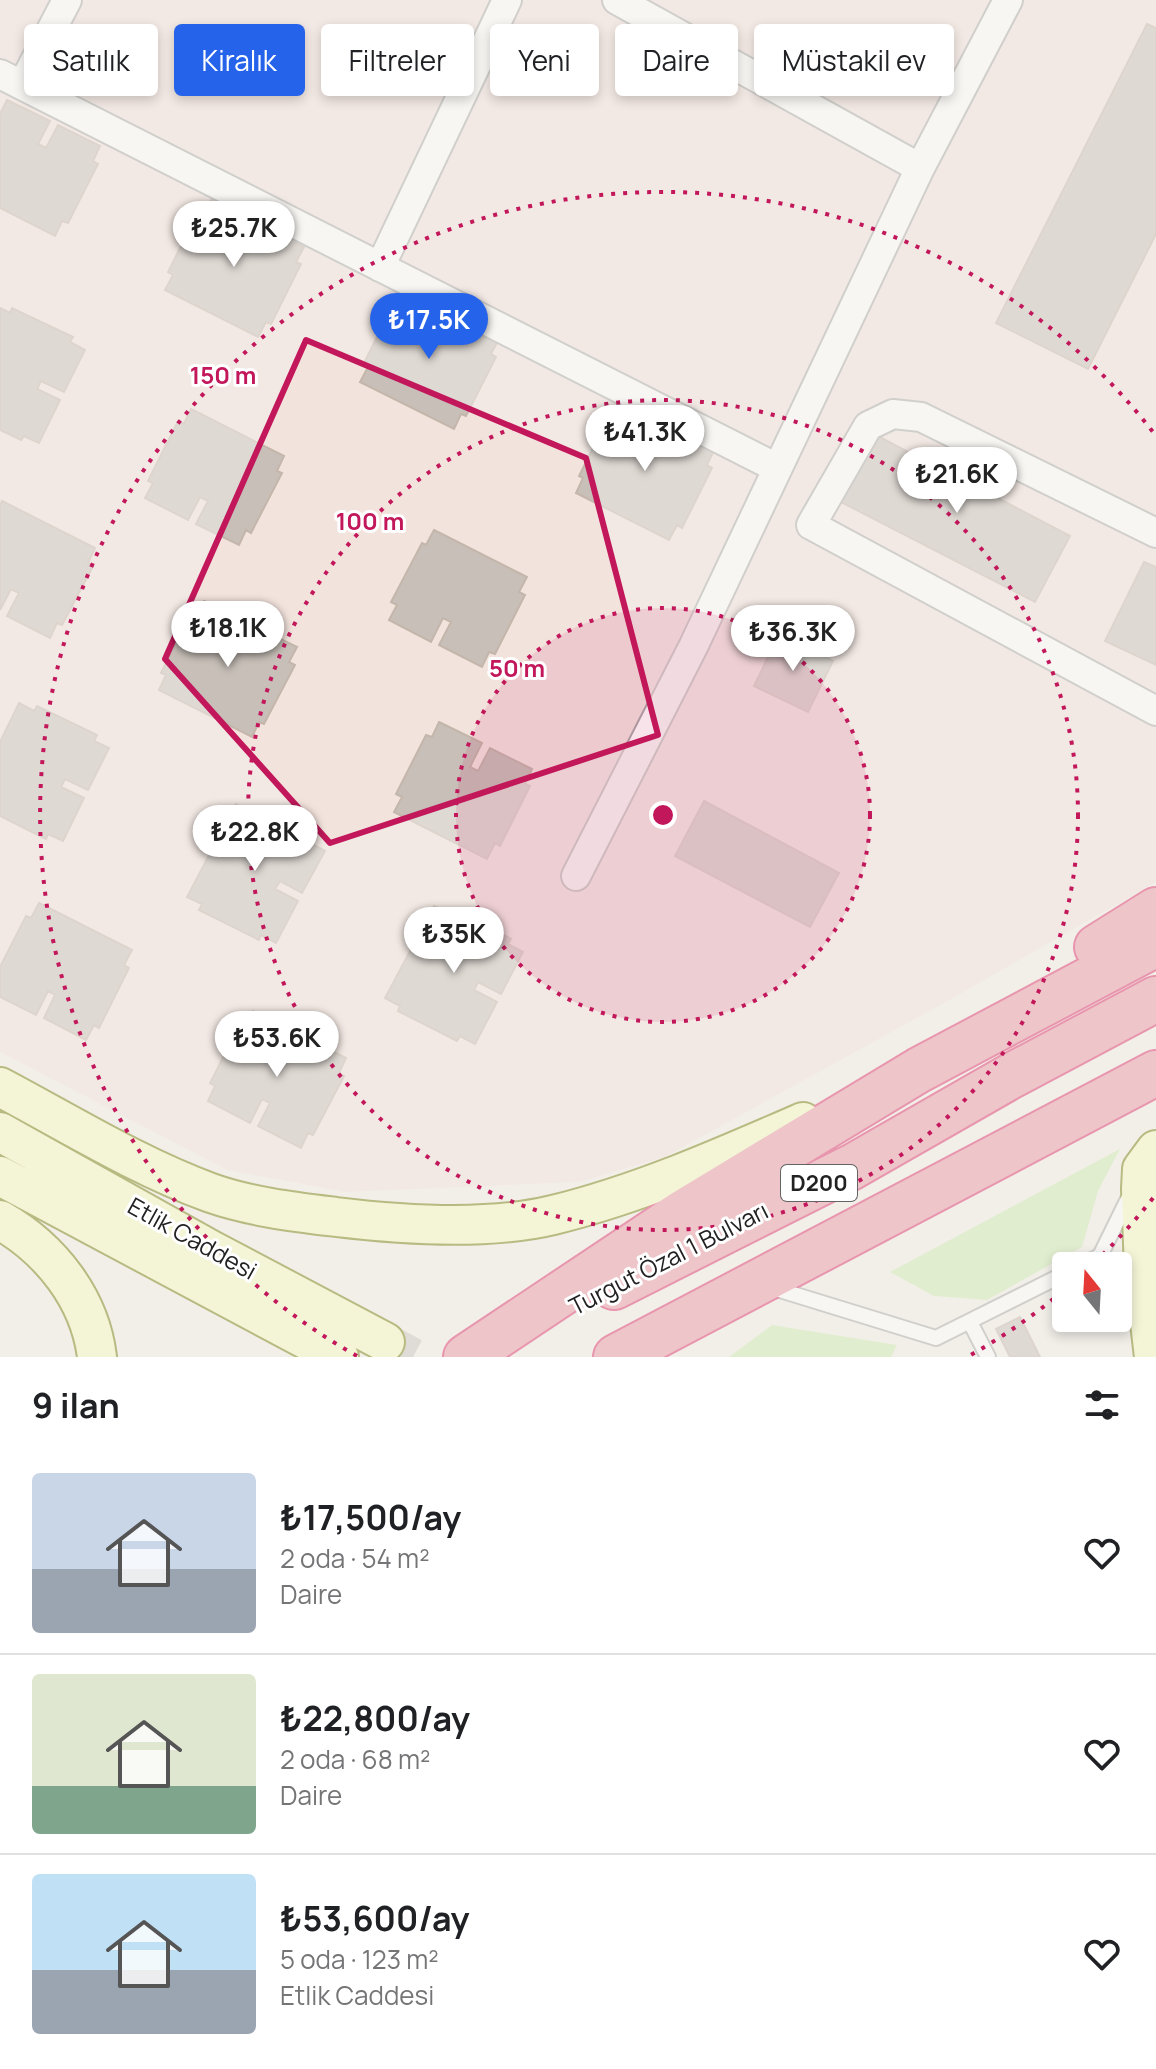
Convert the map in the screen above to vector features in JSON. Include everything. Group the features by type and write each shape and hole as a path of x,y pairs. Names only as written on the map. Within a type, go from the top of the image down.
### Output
{"highway":[{"name":"Turgut Özal 1 Bulvarı","path":"919,1070 1127,926 1156,910"},
{"name":"Turgut Özal 1 Bulvarı","path":"466,1357 682,1213 919,1070 1156,944"},
{"name":"Turgut Özal 1 Bulvarı","path":"476,1357 852,1167 1011,1076 1156,999"},
{"name":"D200","path":"616,1357 1156,1073"},
{"path":"1082,1112 1156,1081"},
{"path":"650,1357 825,1249"}],"main road":[{"path":"0,1087 167,1174 213,1194 319,1215 372,1221 511,1222 553,1215 692,1171 919,1070"},
{"name":"Etlik Caddesi","path":"0,1132 211,1250 385,1342"},
{"path":"1149,1159 1144,1271 1154,1357"},
{"name":"Etlik Caddesi","path":"0,1176 339,1357"},
{"path":"0,1220 40,1249 65,1275 81,1302 95,1336 97,1357"}],"street":[{"path":"67,0 12,79 777,468"},
{"path":"380,267 507,0"},
{"path":"617,0 920,168"},
{"path":"576,876 693,647 920,168 1008,0"},
{"path":"1156,533 921,417 893,414 868,426 811,525 1156,711"}],"lane":[{"path":"1102,1252 1149,1159"},
{"path":"766,1285 936,1338 1052,1280"},
{"path":"970,1322 988,1357"}],"highlighted area":[{"path":"306,340 586,458 658,735 330,843 165,659"}],"shaded area":[{"path":"0,0 1156,0 1156,882 665,1157 580,1182 345,1192 227,1170 0,1052"}],"green space":[{"path":"1120,1149 1098,1191 1082,1247 1073,1252 1052,1252 1052,1264 987,1300 934,1296 890,1272"},
{"path":"772,1325 897,1345 891,1357 729,1357"}],"building":[{"path":"1147,24 1156,28 1156,234 1088,369 996,323"},
{"path":"7,100 50,121 38,144 46,148 58,125 100,146 93,161 98,164 68,223 62,221 55,236 0,208 0,114"},
{"path":"211,200 253,222 242,245 249,248 261,225 304,247 296,262 301,264 271,324 266,322 258,337 165,290 173,275 168,272 198,212 203,215"},
{"path":"406,293 449,314 437,337 445,341 456,318 499,339 491,354 496,357 466,416 461,414 454,429 360,382 368,367 363,365 393,305 398,308"},
{"path":"0,308 10,313 12,308 73,337 70,342 85,350 64,392 41,381 37,389 60,400 39,443 24,436 21,440 0,430"},
{"path":"622,404 664,425 652,448 660,452 672,429 714,450 707,465 712,468 682,528 677,525 669,540 576,493 583,478 579,476 609,416 614,419"},
{"path":"191,409 284,456 277,471 282,473 251,533 246,530 239,545 196,524 208,501 200,497 188,520 145,498 153,483 148,481 178,421 184,424"},
{"path":"876,435 951,475 965,447 1006,468 992,495 1070,536 1035,602 841,502"},
{"path":"2,501 95,548 88,563 93,566 62,625 57,623 50,638 7,616 19,593 11,589 0,610"},
{"path":"434,530 527,577 519,592 525,595 495,654 489,652 482,667 439,645 451,622 443,618 431,642 389,620 397,605 391,602 422,543 426,545"},
{"path":"1144,562 1156,567 1156,665 1105,641"},
{"path":"204,601 247,622 235,645 243,649 254,626 297,647 289,662 295,665 264,724 259,722 252,737 159,690 166,675 161,673 191,613 196,616"},
{"path":"779,634 833,661 808,712 754,686"},
{"path":"19,703 34,711 37,706 97,735 94,741 109,748 88,790 65,779 61,787 84,798 63,841 48,834 46,839 0,816 0,742"},
{"path":"439,722 482,743 470,767 478,771 490,748 532,769 525,784 530,786 500,846 495,843 487,859 394,812 402,797 396,794 426,735 432,737"},
{"path":"704,801 839,873 810,927 675,856"},
{"path":"236,804 251,813 253,807 313,838 310,843 325,851 302,893 280,881 275,889 298,901 276,943 261,935 259,940 199,910 202,904 187,897"},
{"path":"39,903 132,950 124,965 129,968 99,1028 94,1025 86,1040 44,1018 55,995 48,991 36,1015 0,997 0,967 26,916 31,918"},
{"path":"434,906 449,913 452,909 511,939 508,944 523,952 501,994 478,982 474,990 497,1002 475,1044 460,1036 457,1041 398,1011 400,1006 385,998"},
{"path":"253,1011 346,1058 339,1073 344,1076 313,1135 308,1133 301,1148 258,1126 270,1103 262,1099 250,1123 208,1101 215,1086 210,1083 240,1024 246,1026"},
{"path":"1020,1317 1040,1357 1010,1357 996,1329"}],"tunnel":[{"path":"385,1342 413,1357"}]}
